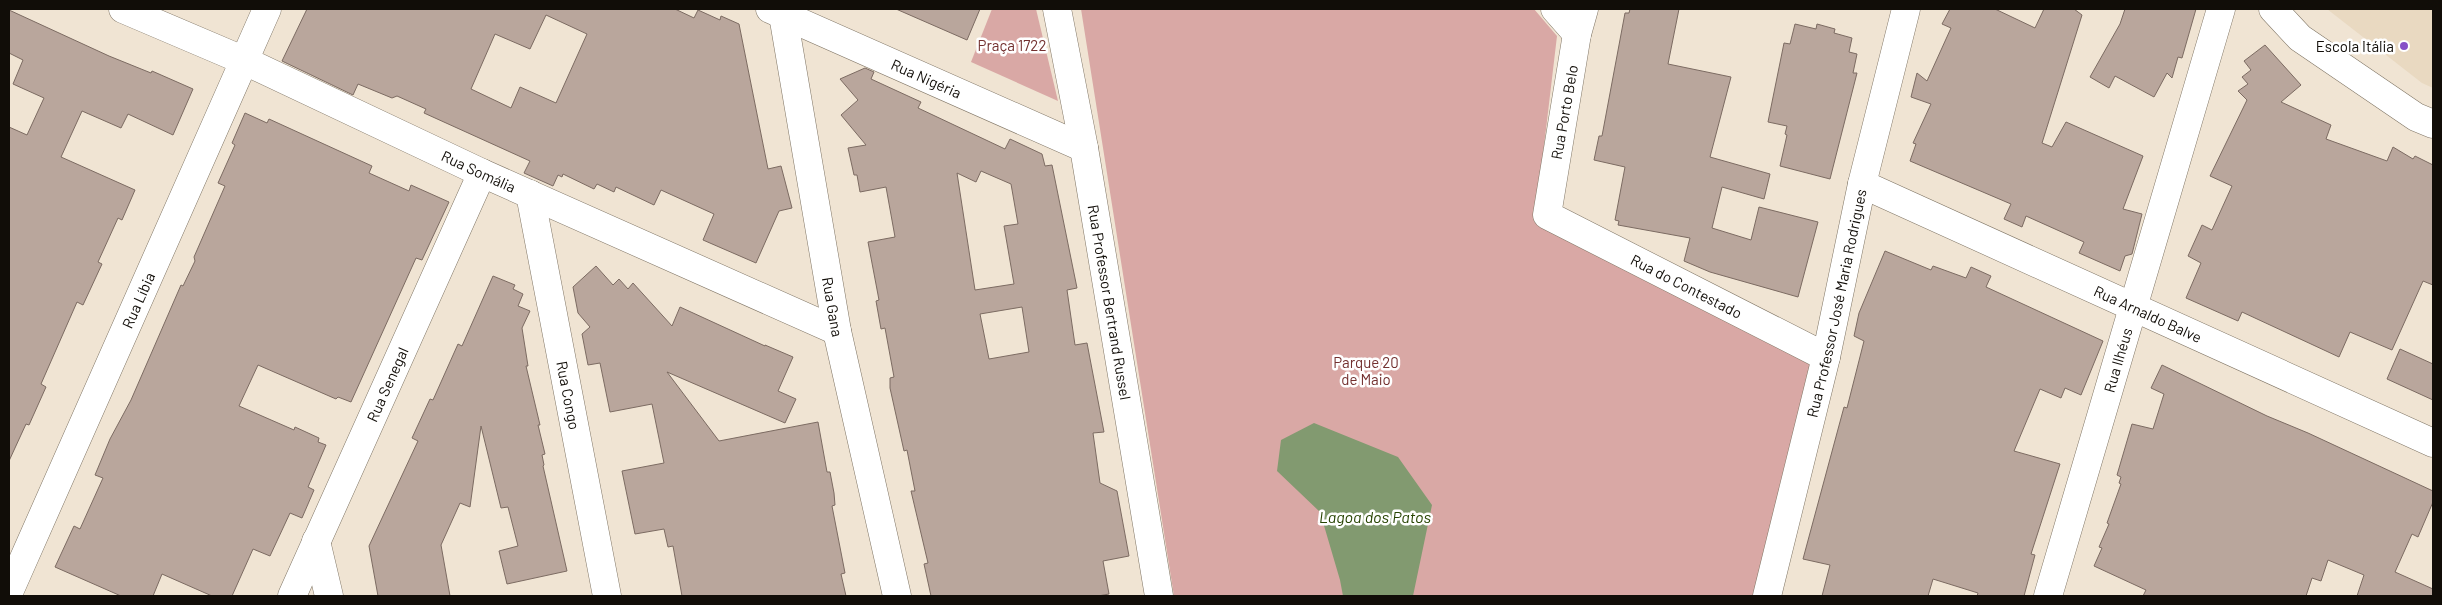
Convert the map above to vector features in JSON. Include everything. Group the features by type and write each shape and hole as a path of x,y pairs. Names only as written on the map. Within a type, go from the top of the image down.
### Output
{"street":[{"name":"Rua Somália","path":"123,9 245,61 530,194 837,331"},
{"name":"Rua Líbia","path":"9,592 267,9"},
{"name":"Rua Professor Bertrand Russel","path":"1057,9 1084,148 1159,596"},
{"path":"1555,9 1580,21"},
{"name":"Rua Professor José Maria Rodrigues","path":"1767,596 1826,358 1862,184 1906,9"},
{"name":"Rua Ilhéus","path":"2048,596 2221,9"},
{"path":"2273,9 2300,38 2416,117 2433,124"},
{"name":"Rua Nigéria","path":"776,12 1084,148"},
{"name":"Rua Gana","path":"776,12 837,331 897,596"},
{"name":"Rua Porto Belo","path":"1546,215 1580,21"},
{"name":"Rua Senegal","path":"292,596 482,172"},
{"name":"Rua Arnaldo Balve","path":"1862,184 2433,443"},
{"name":"Rua Congo","path":"530,194 607,596"},
{"name":"Rua do Contestado","path":"1546,215 1826,358"},
{"path":"316,541 329,596"}],"shaded area":[{"name":"Escola Itália","path":"2327,9 2433,9 2433,88 2422,83"}],"green space":[{"name":"Praça 1722","path":"992,9 1036,9 1058,101 971,62"},
{"name":"Parque 20 de Maio","path":"1081,9 1534,9 1557,36 1535,222 1811,364 1757,596 1174,596"}],"water":[{"name":"Lagoa dos Patos","path":"1314,423 1398,457 1432,505 1413,596 1343,596 1320,512 1277,471 1281,440"}],"building":[{"path":"307,9 675,9 694,18 698,10 720,20 721,16 739,24 768,169 781,166 792,208 779,211 756,263 703,240 714,214 661,190 654,205 616,187 614,192 597,184 594,189 563,174 562,177 558,175 553,186 524,173 530,161 424,113 426,109 397,96 392,98 358,84 353,95 282,61","holes":["546,15 587,34 556,103 520,87 511,108 471,89 495,34 530,49"]},
{"path":"896,9 980,9 967,40"},
{"path":"1630,9 1679,9 1668,64 1731,77 1710,157 1770,174 1764,199 1722,187 1712,228 1751,240 1759,207 1818,222 1798,297 1710,272 1684,261 1690,238 1618,225 1619,221 1615,220 1625,167 1594,160 1599,136 1602,136 1625,13 1629,13"},
{"path":"1950,9 1995,9 2035,28 2044,9 2074,9 2082,15 2042,143 2052,147 2066,122 2143,156 2123,209 2142,214 2132,254 2125,256 2120,271 2079,253 2084,242 2026,216 2022,227 2004,219 2011,204 1910,161 1916,144 1913,143 1931,104 1911,97 1917,73 1927,81 1951,28 1942,24"},
{"path":"2125,9 2196,9 2182,58 2178,57 2172,78 2167,73 2154,97 2115,76 2109,88 2090,77 2120,24"},
{"path":"9,10 109,56 151,73 152,71 193,89 173,135 128,114 121,128 82,111 61,157 135,190 122,220 118,218 98,262 102,264 83,305 77,302 41,384 46,387 29,425 26,424 9,461 9,127 27,135 44,98 13,84 23,60 9,53"},
{"path":"1795,24 1816,29 1817,24 1835,29 1834,33 1852,38 1849,52 1857,54 1853,73 1857,73 1830,179 1780,166 1787,135 1785,134 1787,126 1768,122 1784,43 1790,44"},
{"path":"2265,45 2301,85 2281,102 2331,125 2326,139 2387,161 2393,147 2413,159 2415,156 2433,165 2433,285 2423,281 2392,350 2350,332 2339,357 2242,312 2238,321 2186,298 2201,263 2188,256 2202,225 2212,230 2232,186 2210,176 2247,100 2238,91 2248,84 2242,77 2251,70 2244,61"},
{"path":"865,68 874,72 871,79 921,102 918,108 1005,149 1010,139 1042,154 1045,166 1052,165 1077,288 1067,290 1075,345 1087,343 1104,432 1093,433 1100,483 1117,491 1129,556 1103,561 1109,594 1098,596 931,596 924,564 928,563 911,491 915,491 907,450 904,451 890,388 890,378 894,377 885,328 881,329 876,301 879,300 868,242 895,237 886,187 860,192 857,175 854,175 848,148 866,145 841,115 858,100 840,79","holes":["981,171 1011,184 1018,224 1004,226 1014,284 975,290 957,173 976,182","1022,307 1029,352 989,359 980,314"]},
{"path":"245,113 267,123 269,119 372,166 369,173 409,191 411,185 449,202 422,260 416,258 351,402 338,397 336,399 258,365 239,406 294,430 295,427 319,438 318,442 326,445 308,487 314,490 302,518 290,513 270,556 253,549 232,596 212,596 162,574 153,596 121,596 55,567 74,526 80,529 103,478 95,475 110,439 131,400 181,285 183,286 195,261 194,257 225,186 218,183 235,145 232,143"},
{"path":"1885,251 1931,270 1933,266 1966,278 1971,267 1991,276 1986,287 2103,341 2081,395 2065,388 2061,398 2040,389 2014,451 2060,464 2031,554 2035,555 2024,596 1977,596 1978,593 1933,579 1928,596 1822,596 1830,565 1803,559 1844,407 1847,408 1864,341 1854,336 1859,313"},
{"path":"596,266 613,285 619,279 628,289 633,283 672,326 680,307 793,357 778,391 796,399 785,423 667,372 719,441 818,422 827,472 830,472 834,493 835,505 832,506 845,573 841,574 846,596 682,596 673,546 668,547 664,529 635,534 622,471 664,463 652,404 610,412 600,363 588,365 582,334 590,327 578,313 573,287"},
{"path":"493,276 515,285 513,289 523,294 518,306 530,311 522,328 528,366 526,366 545,454 542,455 543,466 567,571 507,584 499,551 518,546 508,507 501,508 481,426 470,507 460,503 441,545 450,596 378,596 369,546 418,441 412,438 430,399 433,400 458,344 462,346"},
{"path":"2400,349 2433,364 2433,400 2387,379"},
{"path":"2162,365 2267,416 2433,491 2433,502 2418,537 2412,534 2395,572 2433,589 2433,596 2357,596 2364,575 2328,560 2321,581 2312,578 2306,596 2143,596 2146,590 2094,566 2102,548 2099,547 2109,524 2107,523 2121,484 2119,483 2121,477 2117,475 2132,424 2153,429 2164,394 2151,388"}],"place":[{"name":"Escola Itália","path":"2404,46"}]}
